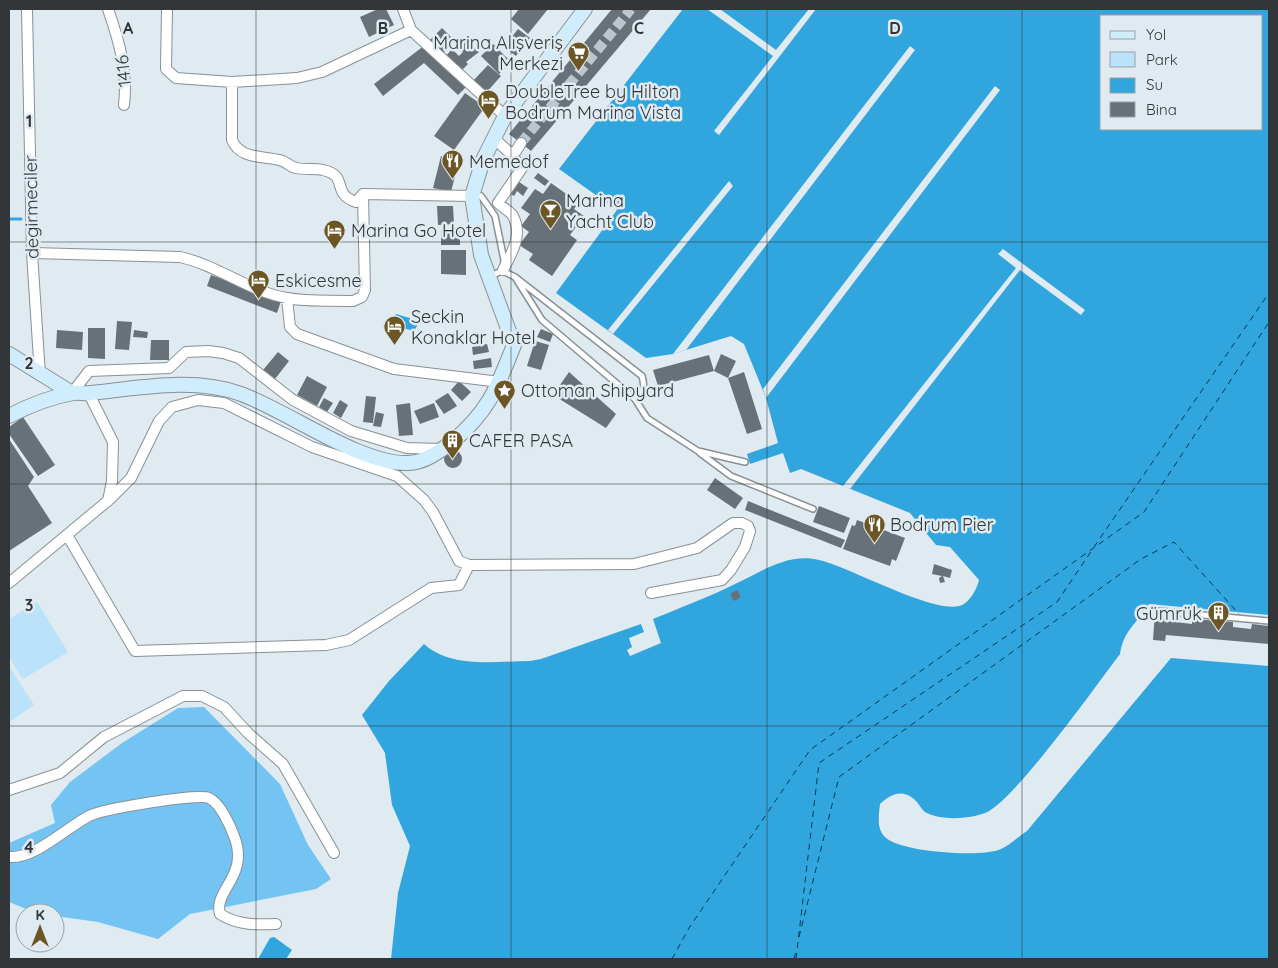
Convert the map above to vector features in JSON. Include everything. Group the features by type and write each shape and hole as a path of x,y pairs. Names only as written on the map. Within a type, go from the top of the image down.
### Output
{"main road":[{"path":"9,416 24,408 72,393 89,394 194,384 216,387 242,394 366,454 380,458 410,463 424,460 443,449 474,423 500,382 514,345 481,255 472,195 483,160 504,116 585,9"},
{"path":"9,354 72,393"}],"street":[{"name":"degirmeciler","path":"27,9 32,252 40,374"},
{"name":"1416","path":"108,9 123,56 126,84 124,105"},
{"path":"167,9 166,69 176,78 232,82 297,78 322,72 411,30"},
{"path":"403,9 411,30 504,116"},
{"path":"232,82 232,140 235,148 242,152 278,160 298,169 322,170 333,173 340,180 340,190 346,199 356,202 364,194 472,195"},
{"path":"498,142 522,168 498,203 513,216 517,244 502,270"},
{"path":"510,153 516,150 522,143"},
{"path":"32,252 180,256 287,298 353,301 362,297 365,290 364,194"},
{"path":"287,298 290,327 297,334 394,369 500,382"},
{"path":"72,393 89,370 169,368 186,352 208,351 239,358 292,400 351,431 407,448 443,449"},
{"path":"89,394 112,442 112,481 107,502"},
{"path":"9,584 107,502 131,478 159,421 172,407 198,400 224,402 312,447 397,476 424,500 433,512 459,561 469,565 634,564 697,548 732,523 742,523 748,526 750,531 745,547 732,570 722,580 651,593"},
{"path":"67,535 135,651 326,645 349,640 430,588 459,585 469,565"},
{"path":"9,790 60,773 104,737 182,696 202,696 224,707 248,733 283,764 334,853"},
{"path":"9,857 27,855 91,815 126,807 203,796 216,803 234,834 239,856 235,876 220,900 220,914 228,920 246,924 276,924"}],"lane":[{"path":"472,195 480,196 495,216 504,260 502,270 489,278"},
{"path":"502,270 515,277 642,376 645,385 640,396 635,399"},
{"path":"515,277 542,320 635,399 647,418 698,451 731,476 813,508"},
{"path":"698,451 745,462"},
{"path":"1159,611 1237,616 1269,621"}],"green space":[{"path":"37,602 68,652 23,679 9,657 9,619"},
{"path":"9,666 34,705 9,722"}],"shaded area":[{"path":"204,707 280,784 308,845 331,879 316,889 190,914 158,939 98,922 65,917 65,903 15,904 9,902 9,843 55,823 51,805 70,782 122,743 178,708"}],"water":[{"path":"683,9 1269,9 1269,615 1149,604 1128,632 1120,654 1075,715 1034,766 998,805 979,815 947,818 931,815 925,812 911,797 897,794 888,797 880,804 879,821 880,830 885,837 893,842 922,850 977,853 1001,849 1027,831 1171,658 1269,666 1269,959 391,959 398,893 410,846 392,805 385,753 362,715 389,681 424,644 435,652 461,660 474,662 530,661 541,659 641,624 644,632 629,638 632,647 627,650 630,656 661,643 653,619 713,594 774,565 796,559 807,558 833,564 911,596 930,603 946,606 963,605 974,592 979,580 950,547 936,545 910,513 801,469 790,473 783,453 750,464 747,454 778,443 766,398 744,344 731,336 673,354 646,358 556,293 617,210 559,169"},
{"path":"396,314 420,321 414,331 392,325"},
{"path":"274,937 292,950 286,959 258,959 270,938"}],"pier":[{"path":"707,9 720,9 776,50 809,9 816,9 719,135 714,131 773,56"},
{"path":"910,46 915,50 686,350 673,354"},
{"path":"995,86 1000,90 766,398 763,389"},
{"path":"729,181 733,186 613,334 608,330"},
{"path":"1003,249 1085,310 1081,315 1020,270 850,489 843,486 1016,268 998,254"}],"building":[{"path":"378,9 386,9 394,25 369,37 360,17"},
{"path":"519,9 548,9 528,34 511,19"},
{"name":"Marina Alışveriş Merkezi","path":"612,9 651,9 531,151 509,134"},
{"path":"442,28 455,41 441,55 428,42"},
{"path":"518,29 530,38 516,56 504,47"},
{"path":"464,37 479,52 466,62 468,64 459,73 444,58 452,49 459,56 463,52 455,45"},
{"path":"493,44 511,62 499,74 481,56"},
{"path":"425,45 467,86 458,95 424,63 383,96 374,84"},
{"path":"488,65 501,76 485,94 472,82"},
{"path":"465,93 485,107 454,150 434,136"},
{"path":"441,156 459,160 451,192 433,188"},
{"path":"538,173 549,181 545,186 534,178"},
{"path":"516,180 528,188 523,196 517,191 514,196 508,192"},
{"name":"Marina Yacht Club","path":"551,183 579,203 574,209 584,216 570,235 577,240 552,276 529,260 533,254 519,245 529,232 521,226 530,214 521,208 535,189 543,194"},
{"path":"437,206 453,206 454,224 438,225"},
{"path":"441,230 460,230 460,245 441,245"},
{"path":"441,250 466,250 466,275 441,274"},
{"path":"211,275 281,301 277,313 207,286"},
{"path":"117,321 132,322 129,350 115,349"},
{"path":"88,328 105,328 105,359 88,358"},
{"path":"541,329 553,334 550,342 537,337"},
{"path":"57,330 83,332 82,350 56,348"},
{"path":"134,330 148,332 147,338 133,337"},
{"path":"151,340 169,340 169,360 150,360"},
{"path":"535,341 549,345 541,370 527,366"},
{"path":"487,344 489,352 473,355 472,347"},
{"path":"278,352 289,361 275,379 263,370"},
{"path":"721,354 736,361 728,378 714,371"},
{"path":"709,355 714,371 658,386 653,370"},
{"path":"491,358 492,367 474,369 473,361"},
{"path":"569,372 616,414 606,428 553,395"},
{"path":"744,372 762,429 747,434 728,378"},
{"path":"307,376 327,387 317,406 297,395"},
{"path":"459,381 471,392 462,401 451,390"},
{"path":"448,393 457,406 444,414 435,401"},
{"path":"366,396 376,397 373,423 363,422"},
{"path":"324,398 333,403 327,412 319,407"},
{"path":"340,400 348,405 341,418 333,413"},
{"path":"410,403 413,435 399,436 396,405"},
{"path":"434,403 439,417 420,424 414,411"},
{"path":"376,412 384,414 381,427 373,426"},
{"path":"23,417 55,465 38,476 9,434 9,427"},
{"path":"9,439 34,477 28,486 52,523 9,551"},
{"name":"CAFER PASA","path":"453,450 459,453 462,459 459,465 453,468 447,465 444,459 447,453"},
{"path":"715,478 743,498 735,509 707,490"},
{"path":"748,501 845,540 841,548 745,510"},
{"path":"819,506 850,518 844,533 813,522"},
{"name":"Bodrum Pier","path":"857,520 905,538 896,561 892,559 890,566 843,549 852,525 855,526"},
{"path":"934,564 952,570 950,578 943,576 945,582 940,583 939,578 942,576 932,574"},
{"path":"737,590 741,597 734,601 730,594"},
{"name":"Gümrük","path":"1155,612 1168,614 1167,621 1192,624 1192,619 1233,622 1233,627 1251,629 1252,624 1269,626 1269,644 1166,635 1165,641 1153,640"}],"waterway":[{"path":"9,219 21,219"}],"ferry route":[{"path":"1094,547 1269,293"},
{"path":"672,959 689,928 810,750 1144,512 1269,322"},
{"path":"799,937 839,777 1141,559 1174,542 1239,614"},
{"path":"796,959 819,763 1057,602 1092,550"},
{"path":"794,959 796,951"}],"tunnel":[{"path":"521,143 631,9"}],"place":[{"name":"Marina Alışveriş Merkezi","path":"579,71"},
{"name":"DoubleTree by Hilton Bodrum Marina Vista","path":"489,120"},
{"name":"Memedof","path":"453,180"},
{"name":"Marina Yacht Club","path":"550,229"},
{"name":"Marina Go Hotel","path":"335,249"},
{"name":"Eskicesme","path":"259,299"},
{"name":"Seckin Konaklar Hotel","path":"395,345"},
{"name":"Ottoman Shipyard","path":"505,409"},
{"name":"CAFER PASA","path":"453,459"},
{"name":"Bodrum Pier","path":"874,543"},
{"name":"Gümrük","path":"1218,632"}]}
